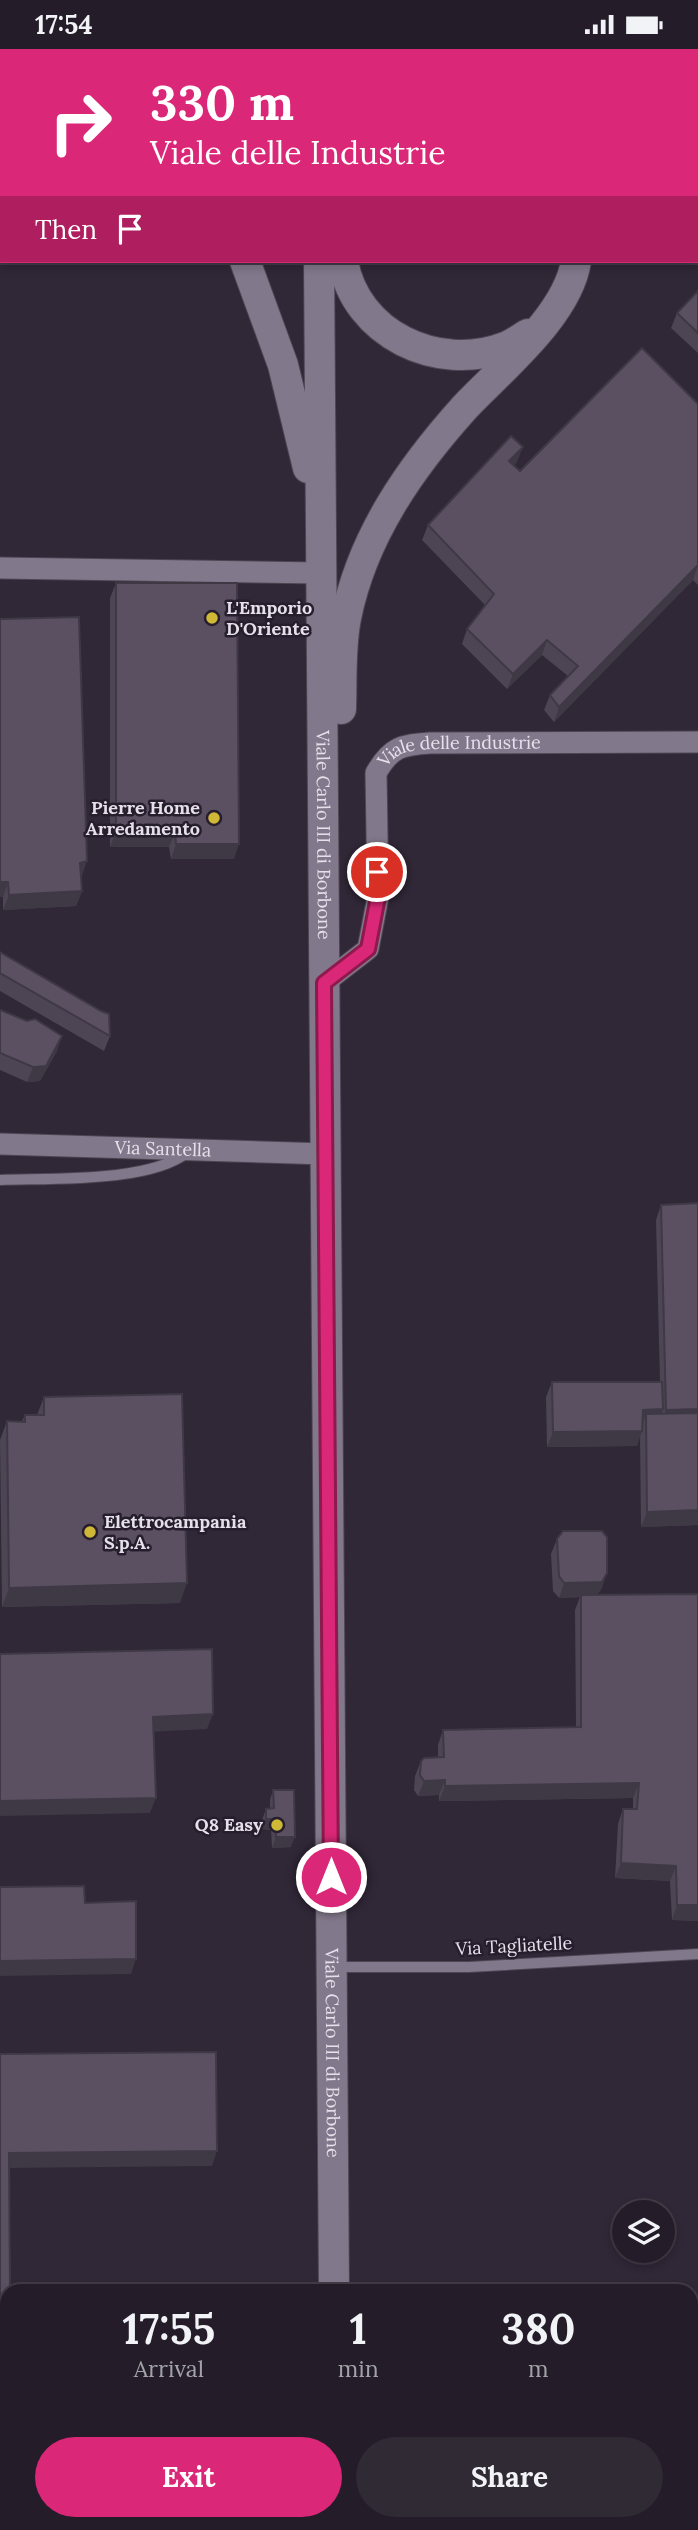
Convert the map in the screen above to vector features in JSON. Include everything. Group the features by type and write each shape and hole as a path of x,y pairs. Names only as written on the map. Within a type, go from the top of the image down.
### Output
{"main road":[{"path":"246,263 283,365 308,467 320,566"},
{"name":"Viale Carlo III di Borbone","path":"318,263 334,2284"},
{"path":"344,263 358,299 379,328 418,348 437,354 479,354 505,347 538,329"},
{"path":"323,812 339,750 346,619 367,554 389,507 407,477 466,407 515,359 556,308 568,288 575,263"}],"street":[{"path":"0,568 320,566"},
{"name":"Viale delle Industrie","path":"324,983 368,949 378,897 376,773 386,756 404,745 430,743 698,742"},
{"name":"Via Santella","path":"0,1145 326,1154"}],"lane":[{"path":"0,1180 109,1175 145,1170 176,1162 191,1150"},
{"name":"Via Tagliatelle","path":"332,1967 469,1967 698,1954"}],"building":[{"path":"698,291 698,333 677,313"},
{"path":"642,348 698,404 698,565 559,707 550,695 578,666 547,640 513,674 467,629 494,594 428,525 511,436 523,447 509,461 520,471"},
{"path":"116,583 237,583 239,844 176,844 175,832 116,832"},
{"path":"79,617 87,861 80,863 82,891 9,895 8,882 0,882 0,619"},
{"path":"0,952 109,1014 110,1036 0,973"},
{"path":"0,1010 27,1021 35,1019 62,1036 46,1066 33,1067 0,1053"},
{"path":"698,1203 698,1409 666,1410 661,1205"},
{"path":"552,1382 662,1382 663,1409 643,1410 642,1431 553,1432"},
{"name":"Elettrocampania S.p.A.","path":"182,1394 187,1583 9,1588 7,1421 25,1422 25,1415 44,1415 44,1397"},
{"path":"698,1413 698,1510 647,1512 646,1414"},
{"path":"563,1531 602,1531 607,1537 607,1573 602,1582 564,1583 559,1576 557,1539"},
{"path":"698,1594 698,1905 677,1905 676,1866 621,1863 623,1809 637,1809 639,1783 445,1786 445,1780 424,1781 420,1775 421,1761 424,1758 444,1757 443,1730 581,1727 581,1595"},
{"path":"212,1649 213,1714 153,1717 156,1798 0,1801 0,1654"},
{"name":"Q8 Easy","path":"273,1790 294,1790 295,1837 276,1837 275,1819 266,1819 266,1809 274,1808"},
{"path":"84,1886 85,1903 136,1901 136,1959 0,1961 0,1887"},
{"path":"216,2052 217,2151 9,2153 10,2284 0,2284 0,2054"}],"place":[{"name":"L'Emporio D'Oriente","path":"212,618"},
{"name":"Pierre Home Arredamento","path":"214,818"},
{"name":"Elettrocampania S.p.A.","path":"90,1532"},
{"name":"Q8 Easy","path":"277,1825"}],"route":[{"path":"331,1877 324,983 368,949 378,897 377,872"}]}
